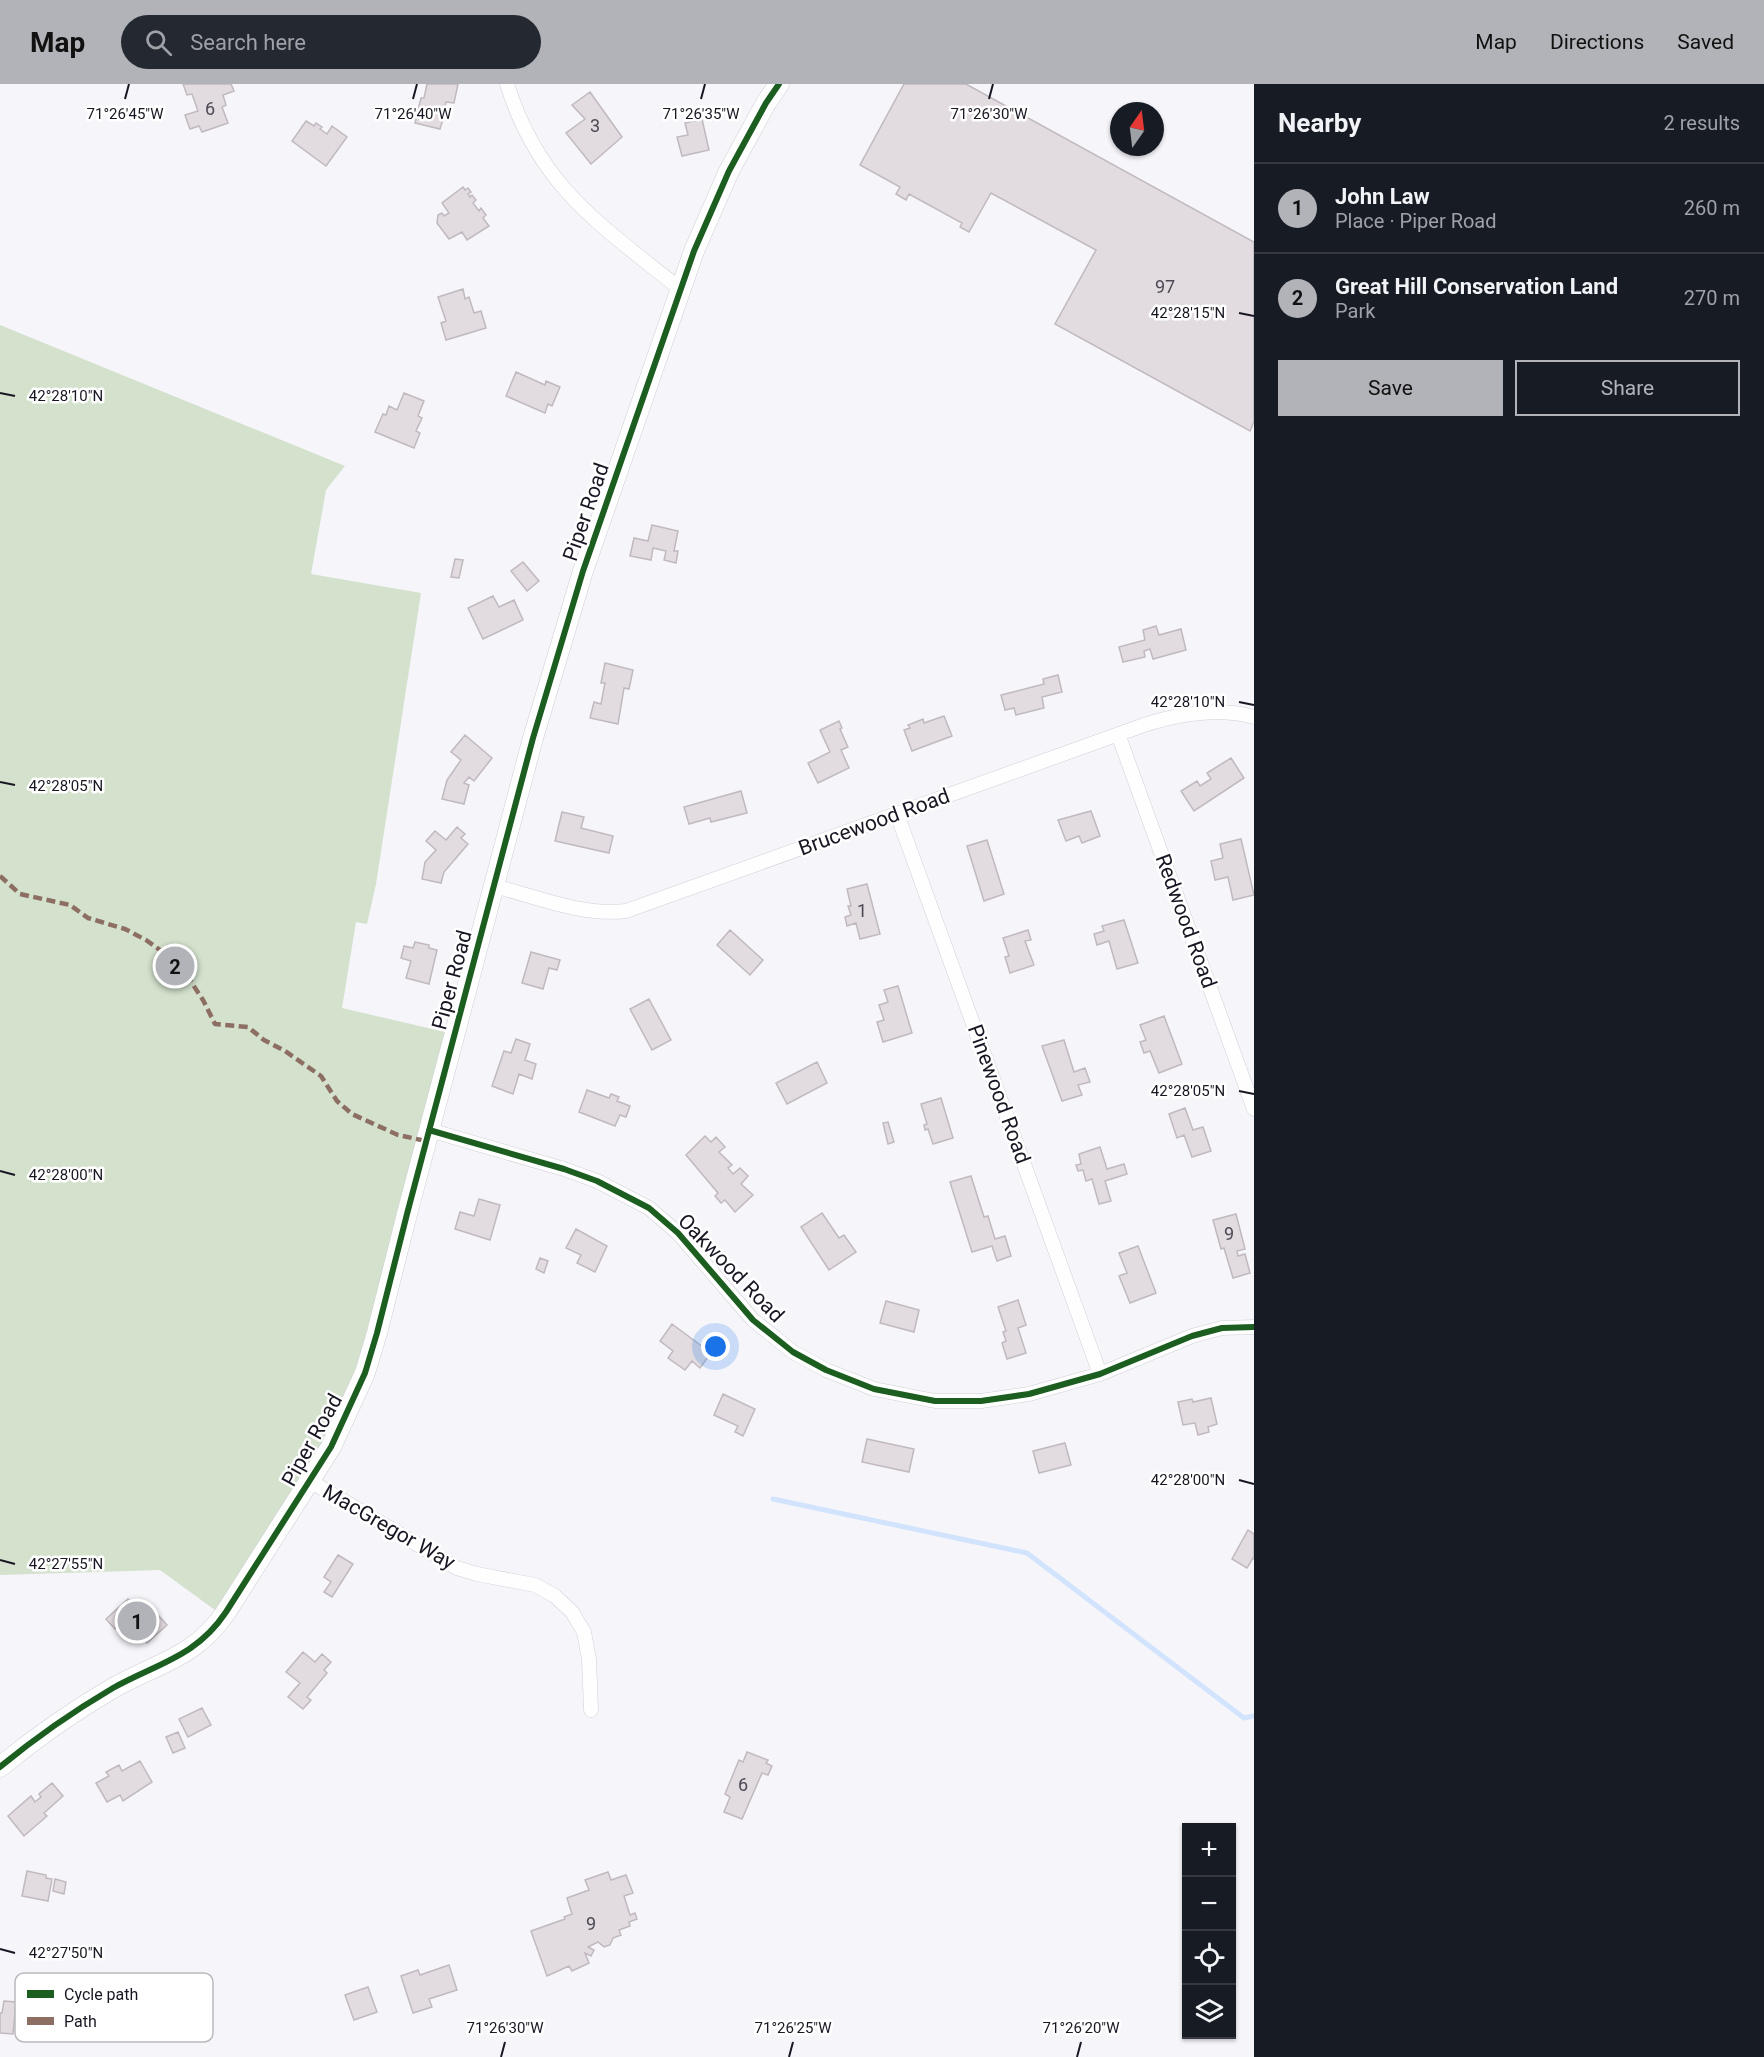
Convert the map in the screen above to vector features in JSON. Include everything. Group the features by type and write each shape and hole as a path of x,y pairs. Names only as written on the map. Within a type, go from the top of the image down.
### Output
{"street":[{"path":"507,84 529,139 555,179 584,211 680,289"},
{"name":"Piper Road","path":"0,1767 34,1740 100,1696 181,1655 202,1641 214,1629 310,1481 344,1421 369,1360 533,738 583,571 680,289 729,171 760,113 779,84"},
{"name":"Brucewood Road","path":"494,886 579,909 611,912 626,910 1166,718 1188,714 1227,713 1254,717"},
{"name":"Redwood Road","path":"1118,734 1254,1109"},
{"name":"Pinewood Road","path":"897,814 1100,1374"},
{"name":"Oakwood Road","path":"429,1130 564,1169 597,1181 649,1208 678,1233 761,1327 801,1357 826,1370 874,1389 935,1401 981,1401 1029,1394 1100,1374 1192,1336 1222,1328 1254,1327"},
{"name":"MacGregor Way","path":"310,1481 457,1568 535,1585 555,1596 572,1612 584,1632 589,1659 591,1710"}],"green space":[{"path":"0,325 345,466 326,490 311,574 421,593 376,884 367,924 356,922 342,1008 445,1032 355,1376 326,1444 215,1610 160,1570 0,1575"}],"building":[{"path":"183,84 231,84 234,91 223,95 226,105 222,107 228,123 202,132 199,126 190,129 185,115 198,111 192,94 187,95"},
{"path":"427,84 458,84 454,103 446,102 444,110 448,111 446,120 443,119 440,129 415,123"},
{"path":"904,84 966,84 1254,242 1254,422 1250,431 1055,324 1096,250 991,193 969,232 960,227 962,223 909,194 906,200 896,194 900,187 860,165"},
{"path":"590,92 622,137 591,164 566,133 585,119 572,105"},
{"path":"702,119 709,150 682,156 677,137 688,135 685,123"},
{"path":"306,121 314,126 316,123 327,134 332,126 347,137 326,166 292,141"},
{"path":"463,187 465,190 468,188 471,192 468,194 476,200 473,203 479,211 481,208 486,215 483,218 489,226 467,240 462,232 449,239 437,223 438,215 442,213 444,216 449,213 442,203"},
{"path":"463,289 465,299 469,297 474,313 481,311 486,328 446,340 441,323 446,321 438,297"},
{"path":"516,372 545,385 546,381 560,387 552,406 548,404 545,413 506,396"},
{"path":"404,393 424,401 418,416 422,418 416,431 420,433 414,448 375,432 389,406 397,410"},
{"path":"652,525 678,531 674,551 678,551 676,563 664,560 666,551 653,548 651,560 630,556 634,538 648,541"},
{"path":"455,559 463,560 459,578 451,577"},
{"path":"523,562 539,581 527,591 511,571"},
{"path":"493,596 499,607 514,600 523,620 483,639 468,608"},
{"path":"1156,626 1159,635 1181,629 1186,650 1153,659 1150,649 1144,651 1145,657 1123,662 1119,647 1145,640 1143,630"},
{"path":"605,663 633,670 629,689 624,688 618,724 590,718 594,702 601,704 605,683 601,683"},
{"path":"1058,675 1062,692 1042,697 1044,708 1016,715 1014,708 1005,710 1001,695 1044,684 1043,679"},
{"path":"944,716 952,736 912,751 904,730 910,728 908,725 923,719 924,723"},
{"path":"839,721 848,747 841,750 849,768 818,783 808,763 830,752 820,730"},
{"path":"465,735 492,758 474,781 469,777 464,783 469,785 464,804 442,799 447,780 461,760 451,752"},
{"path":"1231,758 1244,778 1194,811 1181,791 1197,781 1200,786 1211,779 1207,773"},
{"path":"741,791 747,813 711,822 710,818 689,824 684,807"},
{"path":"1091,811 1100,836 1082,843 1079,836 1066,841 1058,820"},
{"path":"562,812 584,817 581,828 613,836 609,853 555,841"},
{"path":"457,827 465,834 461,838 468,844 444,872 441,883 422,879 425,862 436,850 426,841 435,831 446,840"},
{"path":"1241,839 1254,895 1233,900 1228,877 1215,880 1211,861 1223,858 1220,844"},
{"path":"987,840 1004,894 984,901 967,846"},
{"path":"867,884 880,934 860,939 856,923 847,926 845,917 851,915 848,906 851,906 847,889"},
{"path":"1124,920 1138,963 1117,969 1109,941 1097,945 1094,934 1104,931 1102,926"},
{"path":"730,930 763,960 750,975 717,945"},
{"path":"1028,930 1031,940 1025,941 1034,965 1010,973 1005,957 1009,956 1003,938"},
{"path":"415,942 429,945 429,948 437,950 429,984 406,978 411,961 401,958 404,946 413,948"},
{"path":"531,952 560,960 557,970 549,968 543,989 522,983"},
{"path":"898,986 912,1033 883,1042 877,1022 884,1020 879,1005 888,1002 884,990"},
{"path":"649,999 671,1040 652,1050 630,1009"},
{"path":"1164,1016 1182,1064 1159,1073 1150,1051 1144,1053 1140,1042 1146,1040 1140,1025"},
{"path":"516,1039 530,1044 525,1060 536,1064 532,1079 519,1074 513,1094 492,1086 504,1051 511,1053"},
{"path":"1064,1040 1074,1072 1085,1068 1090,1082 1078,1085 1082,1095 1062,1101 1042,1046"},
{"path":"817,1062 827,1083 787,1104 776,1083"},
{"path":"587,1090 609,1098 611,1094 619,1097 617,1101 630,1106 626,1117 620,1115 615,1126 579,1112"},
{"path":"941,1098 953,1138 933,1144 928,1129 925,1130 924,1125 927,1124 921,1104"},
{"path":"1185,1108 1193,1130 1203,1127 1211,1151 1192,1157 1184,1135 1177,1138 1169,1114"},
{"path":"888,1122 894,1142 888,1144 883,1123"},
{"path":"705,1136 711,1142 716,1137 725,1147 719,1152 732,1165 728,1168 733,1174 740,1168 748,1176 741,1184 753,1195 735,1212 725,1200 721,1203 715,1196 718,1193 686,1155"},
{"path":"1100,1147 1107,1169 1124,1164 1127,1174 1105,1181 1111,1201 1099,1204 1092,1179 1086,1181 1083,1170 1078,1171 1076,1165 1081,1164 1079,1154"},
{"path":"971,1176 984,1217 988,1216 995,1239 1005,1236 1011,1256 997,1261 992,1246 972,1252 950,1182"},
{"path":"479,1199 500,1205 490,1240 455,1229 460,1212 474,1216"},
{"path":"822,1213 839,1238 844,1235 856,1252 829,1270 801,1227"},
{"path":"1236,1214 1245,1249 1237,1251 1238,1256 1245,1254 1250,1273 1233,1278 1224,1248 1221,1249 1213,1220"},
{"path":"576,1229 607,1246 595,1272 577,1263 581,1255 566,1248"},
{"path":"1138,1246 1156,1293 1130,1303 1119,1276 1127,1273 1119,1253"},
{"path":"540,1258 548,1261 544,1273 536,1269"},
{"path":"1018,1300 1026,1325 1018,1328 1026,1353 1007,1359 1002,1343 1006,1341 1003,1332 1006,1331 998,1307"},
{"path":"886,1301 919,1310 914,1332 880,1323"},
{"path":"672,1324 711,1353 700,1368 692,1361 685,1370 668,1358 673,1351 660,1341"},
{"path":"723,1394 755,1409 743,1436 735,1432 738,1426 714,1415"},
{"path":"1211,1398 1217,1424 1208,1427 1209,1432 1198,1435 1195,1423 1183,1425 1178,1402 1192,1399 1193,1402"},
{"path":"867,1439 914,1449 909,1472 862,1462"},
{"path":"1065,1443 1071,1465 1039,1473 1033,1451"},
{"path":"1248,1530 1254,1534 1254,1559 1247,1568 1232,1559"},
{"path":"338,1555 353,1564 332,1597 324,1592 331,1582 324,1577"},
{"path":"128,1599 150,1623 158,1615 167,1625 147,1643 125,1620 115,1629 106,1619"},
{"path":"303,1652 315,1662 322,1654 331,1662 324,1670 327,1673 307,1697 311,1700 303,1709 288,1697 300,1683 286,1672"},
{"path":"202,1708 211,1725 188,1737 179,1719"},
{"path":"178,1732 185,1748 173,1753 166,1737"},
{"path":"747,1752 768,1760 766,1763 772,1766 768,1775 762,1773 742,1819 724,1812 730,1797 725,1794 739,1760 743,1762"},
{"path":"140,1761 152,1782 123,1801 120,1795 107,1802 96,1783 109,1776 106,1772 119,1765 122,1771"},
{"path":"52,1783 63,1796 44,1813 47,1816 24,1836 8,1816 31,1796 35,1802 41,1797 39,1794"},
{"path":"27,1871 46,1875 46,1878 52,1879 48,1901 22,1896"},
{"path":"608,1872 611,1880 626,1875 633,1893 624,1896 630,1915 635,1913 637,1919 629,1922 630,1926 619,1930 621,1935 613,1938 610,1945 604,1947 598,1942 588,1947 594,1950 591,1956 585,1953 589,1963 572,1971 569,1966 547,1976 531,1931 565,1919 564,1917 572,1914 567,1898 589,1890 585,1880"},
{"path":"55,1879 66,1882 64,1894 53,1891"},
{"path":"449,1965 457,1990 429,1999 432,2007 413,2013 401,1976 418,1970 420,1975"},
{"path":"368,1987 377,2012 354,2020 345,1995"},
{"path":"4,2001 15,2002 13,2034 0,2033 0,2013 2,2013"}],"waterway":[{"path":"773,1499 1027,1553 1244,1718 1254,1716"}],"marked path":[{"path":"0,876 20,894 70,905 88,918 125,929 146,940 167,955 186,974 215,1024 248,1027 264,1040 285,1051 321,1076 337,1101 352,1114 398,1135 426,1141"}],"cycle path":[{"path":"0,1767 41,1735 84,1706 113,1688 175,1658 202,1639 226,1612 331,1447 365,1373 377,1333 533,738 583,571 694,251 729,171 766,103 779,84"},
{"path":"429,1130 564,1169 597,1181 649,1208 678,1233 753,1320 793,1352 826,1370 874,1389 935,1401 981,1401 1029,1394 1100,1374 1192,1336 1222,1328 1254,1327"}],"place":[{"name":"Great Hill Conservation Land","path":"175,966"},
{"name":"John Law","path":"137,1621"}]}
